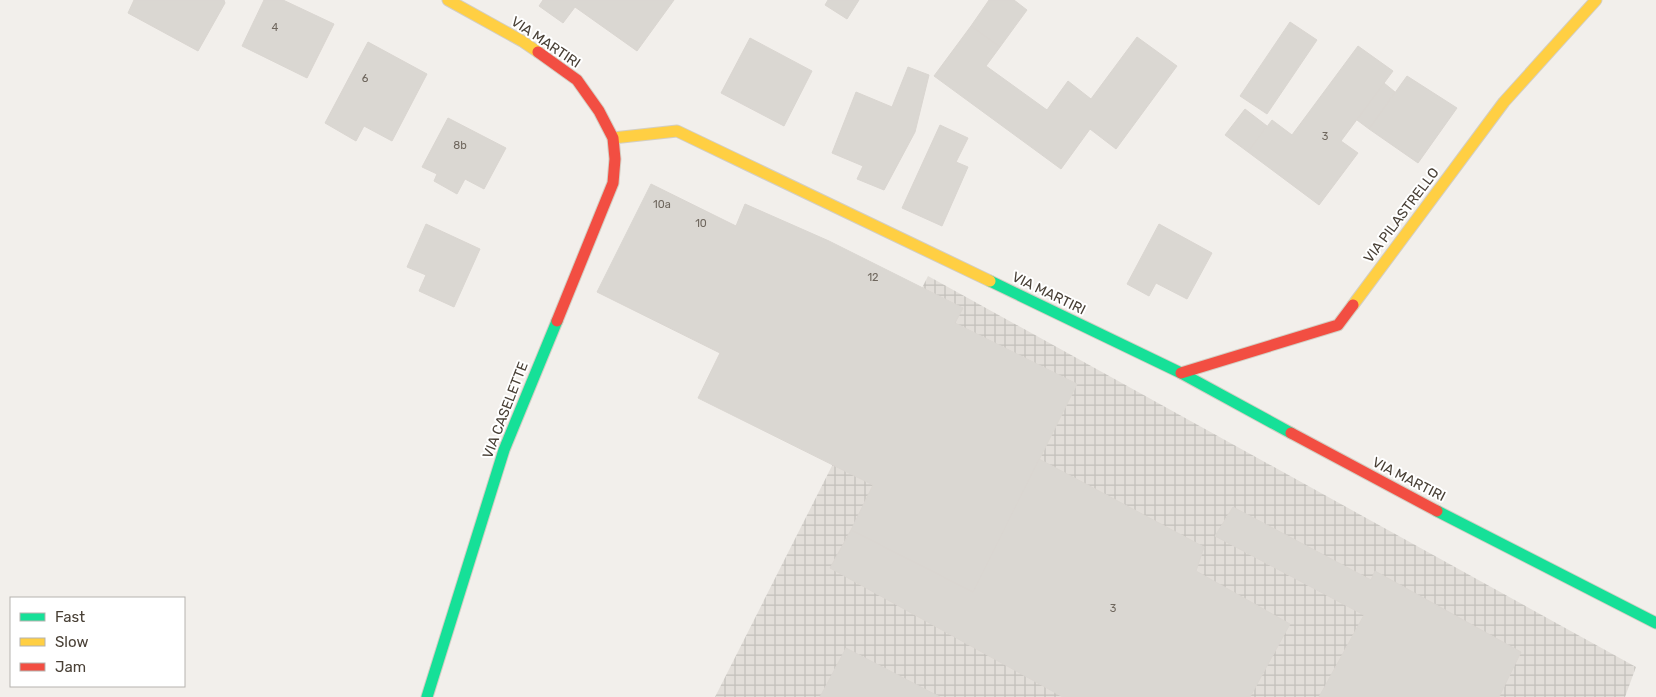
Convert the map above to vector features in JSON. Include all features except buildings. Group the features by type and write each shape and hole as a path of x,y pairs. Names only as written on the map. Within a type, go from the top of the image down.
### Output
{"street":[{"name":"VIA MARTIRI","path":"448,0 522,41 577,80 599,111 613,138 677,131 1181,373 1369,476 1656,623"},
{"name":"VIA PILASTRELLO","path":"1181,373 1338,325 1504,102 1596,0"},
{"name":"VIA CASELETTE","path":"427,697 504,450 614,182 615,159 613,138"}],"shaded area":[{"path":"928,276 1636,667 1625,697 715,697"}],"traffic: fast":[{"path":"990,281 1181,373 1291,433"},
{"path":"427,697 504,450 557,321"},
{"path":"1437,511 1656,623"}],"traffic: slow":[{"path":"448,0 522,41 538,52"},
{"path":"1353,305 1504,102 1596,0"},
{"path":"613,138 677,131 990,281"}],"traffic: jam":[{"path":"538,52 577,80 599,111 613,138 615,159 613,183 557,321"},
{"path":"1181,373 1338,325 1353,305"},
{"path":"1291,433 1437,511"}]}
